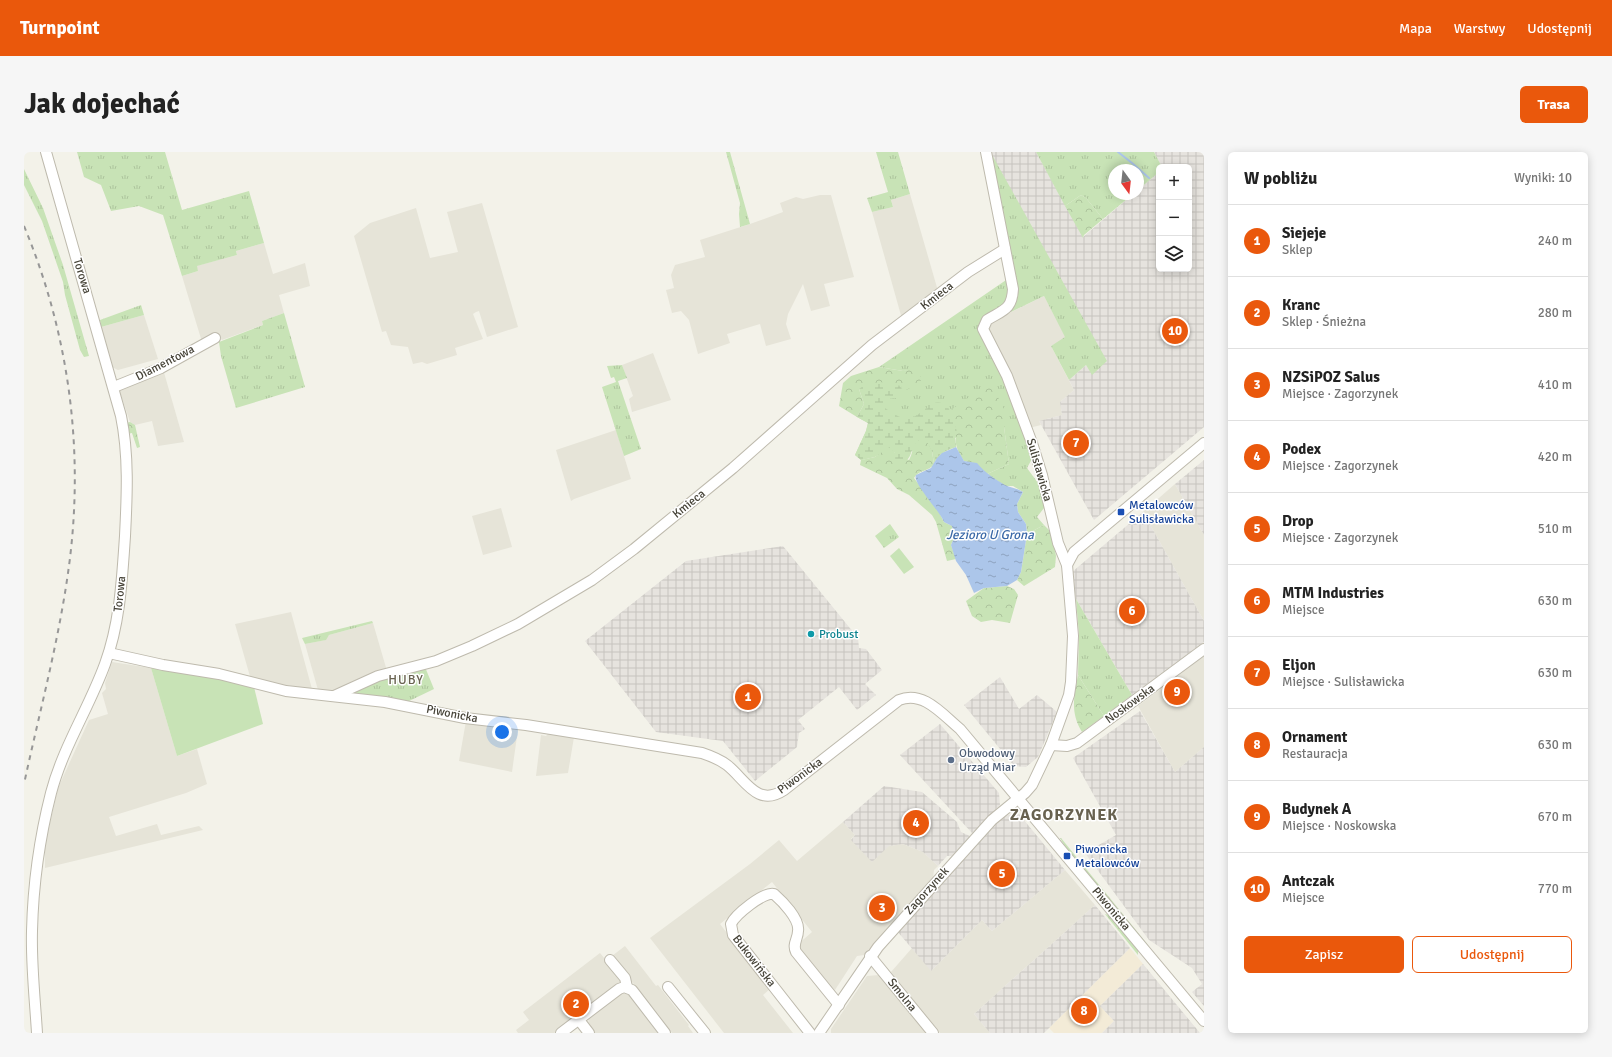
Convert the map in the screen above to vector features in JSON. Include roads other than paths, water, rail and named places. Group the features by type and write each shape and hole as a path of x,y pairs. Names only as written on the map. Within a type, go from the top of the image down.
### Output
{"street":[{"name":"Torowa","path":"37,1033 32,931 37,878 45,824 51,794 65,750 95,689 109,653 121,601 127,496 125,435 114,387 46,152"},
{"name":"Sulisławicka","path":"986,152 1005,249 1013,281 1011,302 1006,309 987,320 983,329 1007,376 1032,443 1042,475 1058,543 1067,565 1072,636 1071,682 1064,711 1036,779 1019,798"},
{"name":"Kmieca","path":"334,696 378,676 436,661 472,646 518,624 592,580 733,468 872,345 968,272 1005,249"},
{"name":"Diamentowa","path":"114,387 161,368 215,338"},
{"path":"1067,565 1074,552 1204,443"},
{"name":"Noskowska","path":"1051,745 1067,746 1077,743 1204,649"},
{"name":"Piwonicka","path":"109,653 170,667 219,674 286,691 386,702 465,718 526,724 702,753 720,760 757,793 769,796 784,790 898,700 910,697 918,698 933,706 960,729 1204,1021"},
{"name":"Zagorzynek","path":"817,1033 839,1004 870,956 992,820 1019,798"},
{"name":"Bukowińska","path":"817,1033 733,935 731,924 734,918 766,893 774,894 798,924 798,931 794,945 796,952 839,1004"},
{"name":"Smolna","path":"870,956 933,1033"},
{"path":"610,960 625,978 627,987"},
{"path":"561,1033 619,989 627,987 632,990 665,1033"},
{"path":"668,987 704,1033"},
{"path":"579,1020 589,1033"}],"water":[{"name":"Jezioro U Grona","path":"956,447 964,461 977,463 987,473 1007,486 1023,492 1017,504 1018,512 1026,524 1027,534 1021,572 1017,580 1007,586 984,588 974,593 966,575 956,561 951,545 954,538 952,526 944,522 916,479 916,475 931,468 942,453"}],"waterway":[{"path":"1118,152 1149,178"}],"railway":[{"path":"24,226 40,268 53,310 63,353 70,396 74,440 75,484 73,529 64,600 54,653 24,784"}],"place":[{"name":"Antczak","path":"1175,331"},
{"name":"Eljon","path":"1076,443"},
{"name":"Metalowców Sulisławicka","path":"1121,512"},
{"name":"MTM Industries","path":"1132,611"},
{"name":"Probust","path":"811,634"},
{"name":"Budynek A","path":"1177,692"},
{"name":"Siejeje","path":"748,697"},
{"name":"Obwodowy Urząd Miar","path":"951,760"},
{"name":"Podex","path":"916,823"},
{"name":"Piwonicka Metalowców","path":"1067,856"},
{"name":"Drop","path":"1002,874"},
{"name":"NZSiPOZ Salus","path":"882,908"},
{"name":"Kranc","path":"576,1004"},
{"name":"Ornament","path":"1084,1011"}],"district":[{"name":"HUBY","path":"406,680"},
{"name":"ZAGORZYNEK","path":"1064,815"}]}
